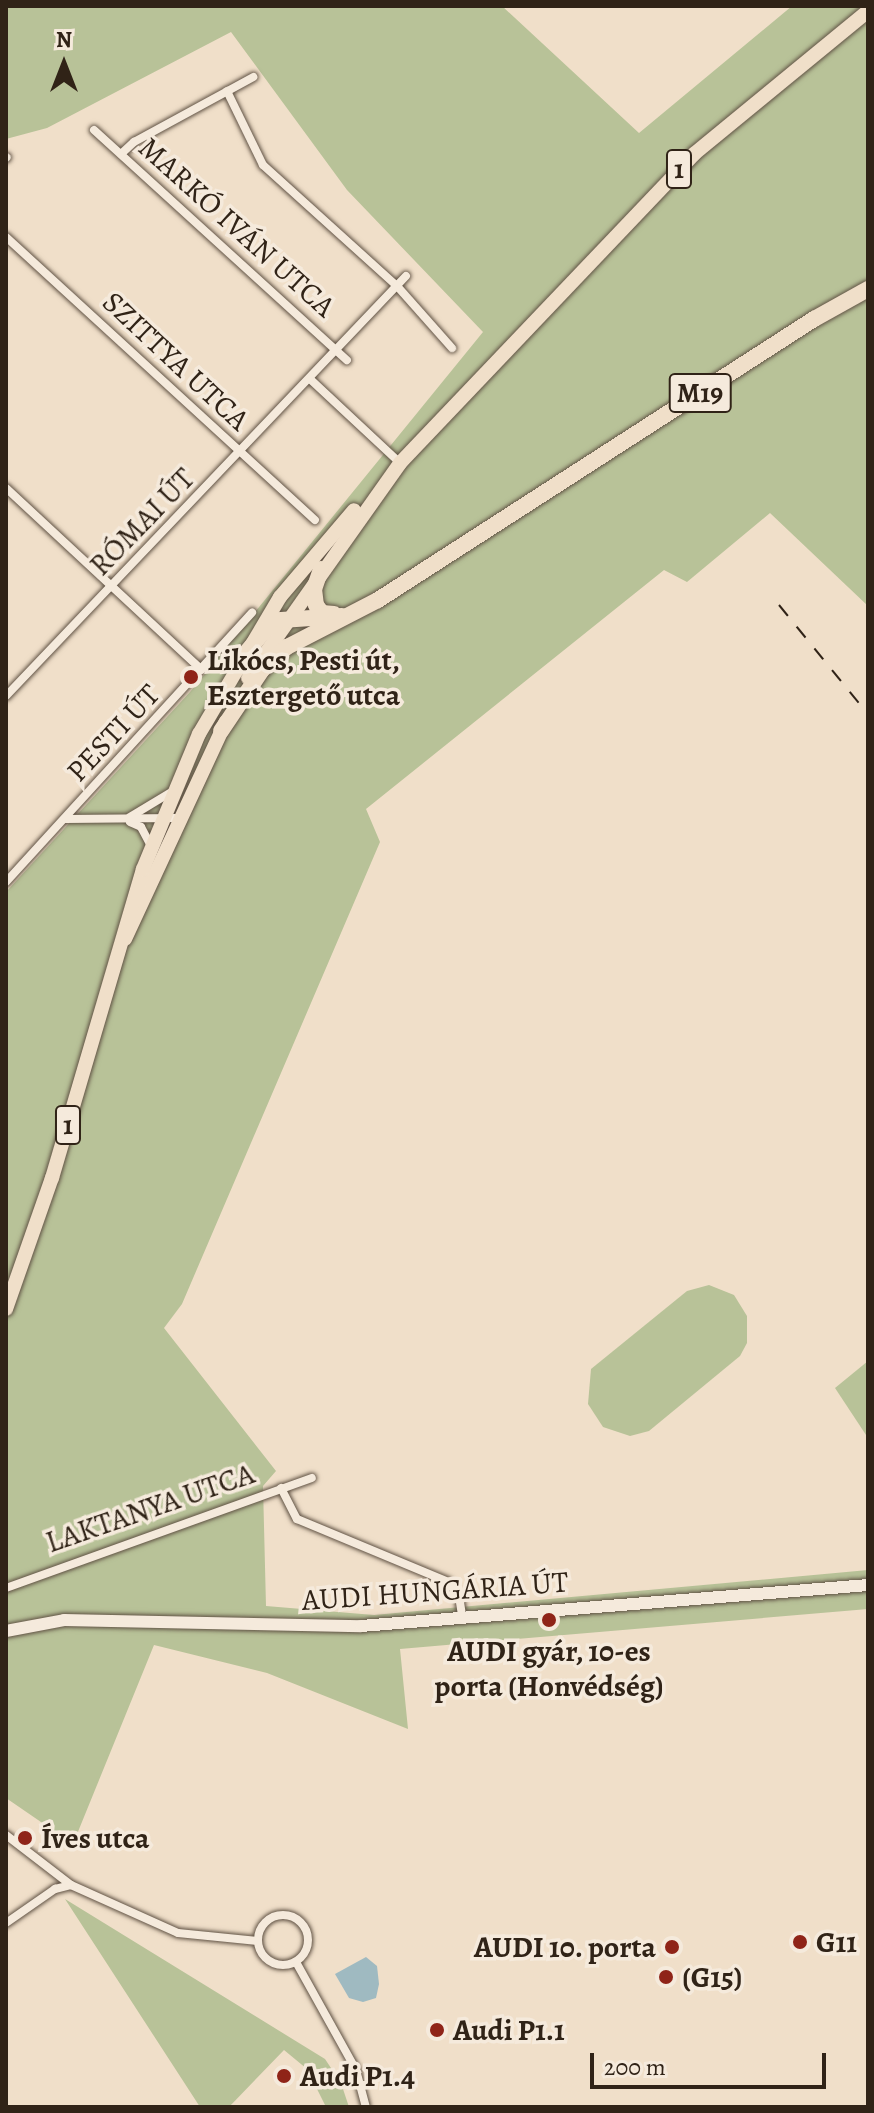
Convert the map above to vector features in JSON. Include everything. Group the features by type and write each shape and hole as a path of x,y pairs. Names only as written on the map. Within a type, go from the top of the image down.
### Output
{"highway":[{"name":"M19","path":"352,614 814,319 868,289"},
{"path":"321,569 314,589 319,609 352,614"},
{"path":"240,660 270,625 286,619 352,614"},
{"path":"221,731 274,657 352,614"}],"main road":[{"name":"1","path":"6,1309 125,939 151,847 286,619 400,463 694,154 868,11"},
{"name":"1","path":"125,939 170,819 176,789 240,660 297,576 389,477"}],"street":[{"path":"121,154 134,142 253,77"},
{"path":"227,91 263,165 397,286 452,348"},
{"name":"MARKÓ IVÁN UTCA","path":"94,130 347,360"},
{"name":"SZITTYA UTCA","path":"6,237 315,520"},
{"name":"RÓMAI ÚT","path":"8,691 114,587 406,276"},
{"path":"310,379 400,463"},
{"path":"6,488 202,670"},
{"name":"PESTI ÚT","path":"6,882 252,613"},
{"path":"117,819 148,811 176,789"},
{"path":"65,819 170,819"},
{"path":"117,819 141,827 151,847"},
{"name":"LAKTANYA UTCA","path":"6,1588 312,1478"},
{"path":"281,1488 297,1519 448,1582 459,1596 462,1616"},
{"name":"AUDI HUNGÁRIA ÚT","path":"6,1631 64,1620 327,1628 868,1585"},
{"path":"6,1835 71,1885 178,1933 258,1941"},
{"path":"6,1923 55,1889 71,1885"},
{"path":"258,1941 269,1919 293,1918 308,1938 296,1962"},
{"path":"258,1941 272,1963 296,1962"},
{"path":"296,1962 356,2070 366,2107"}],"green space":[{"path":"6,6 502,6 639,133 792,6 868,6 868,606 770,513 687,582 664,570 366,809 380,842 182,1304 164,1328 276,1471 263,1486 266,1606 374,1615 868,1570 868,1609 400,1649 408,1729 267,1673 154,1645 73,1844 6,1798 6,892 190,692 483,332 347,190 231,32 47,128 6,139"},
{"path":"709,1285 734,1295 747,1316 747,1343 740,1356 649,1431 630,1436 603,1427 588,1404 591,1369 687,1291"},
{"path":"868,1361 868,1438 835,1388"},
{"path":"65,1899 325,2059 341,2083 349,2107 326,2107 307,2069 284,2050 229,2107 200,2107"}],"water":[{"path":"366,1957 377,1966 379,1984 376,1998 363,2002 349,1998 335,1974"}],"railway":[{"path":"779,605 868,714"}],"place":[{"name":"Likócs, Pesti út, Esztergető utca","path":"191,677"},
{"name":"AUDI gyár, 10-es porta (Honvédség)","path":"549,1620"},
{"name":"Íves utca","path":"25,1838"},
{"name":"G11","path":"800,1942"},
{"name":"AUDI 10. porta","path":"672,1947"},
{"name":"(G15)","path":"666,1977"},
{"name":"Audi P1.1","path":"437,2030"},
{"name":"Audi P1.4","path":"284,2076"}]}
